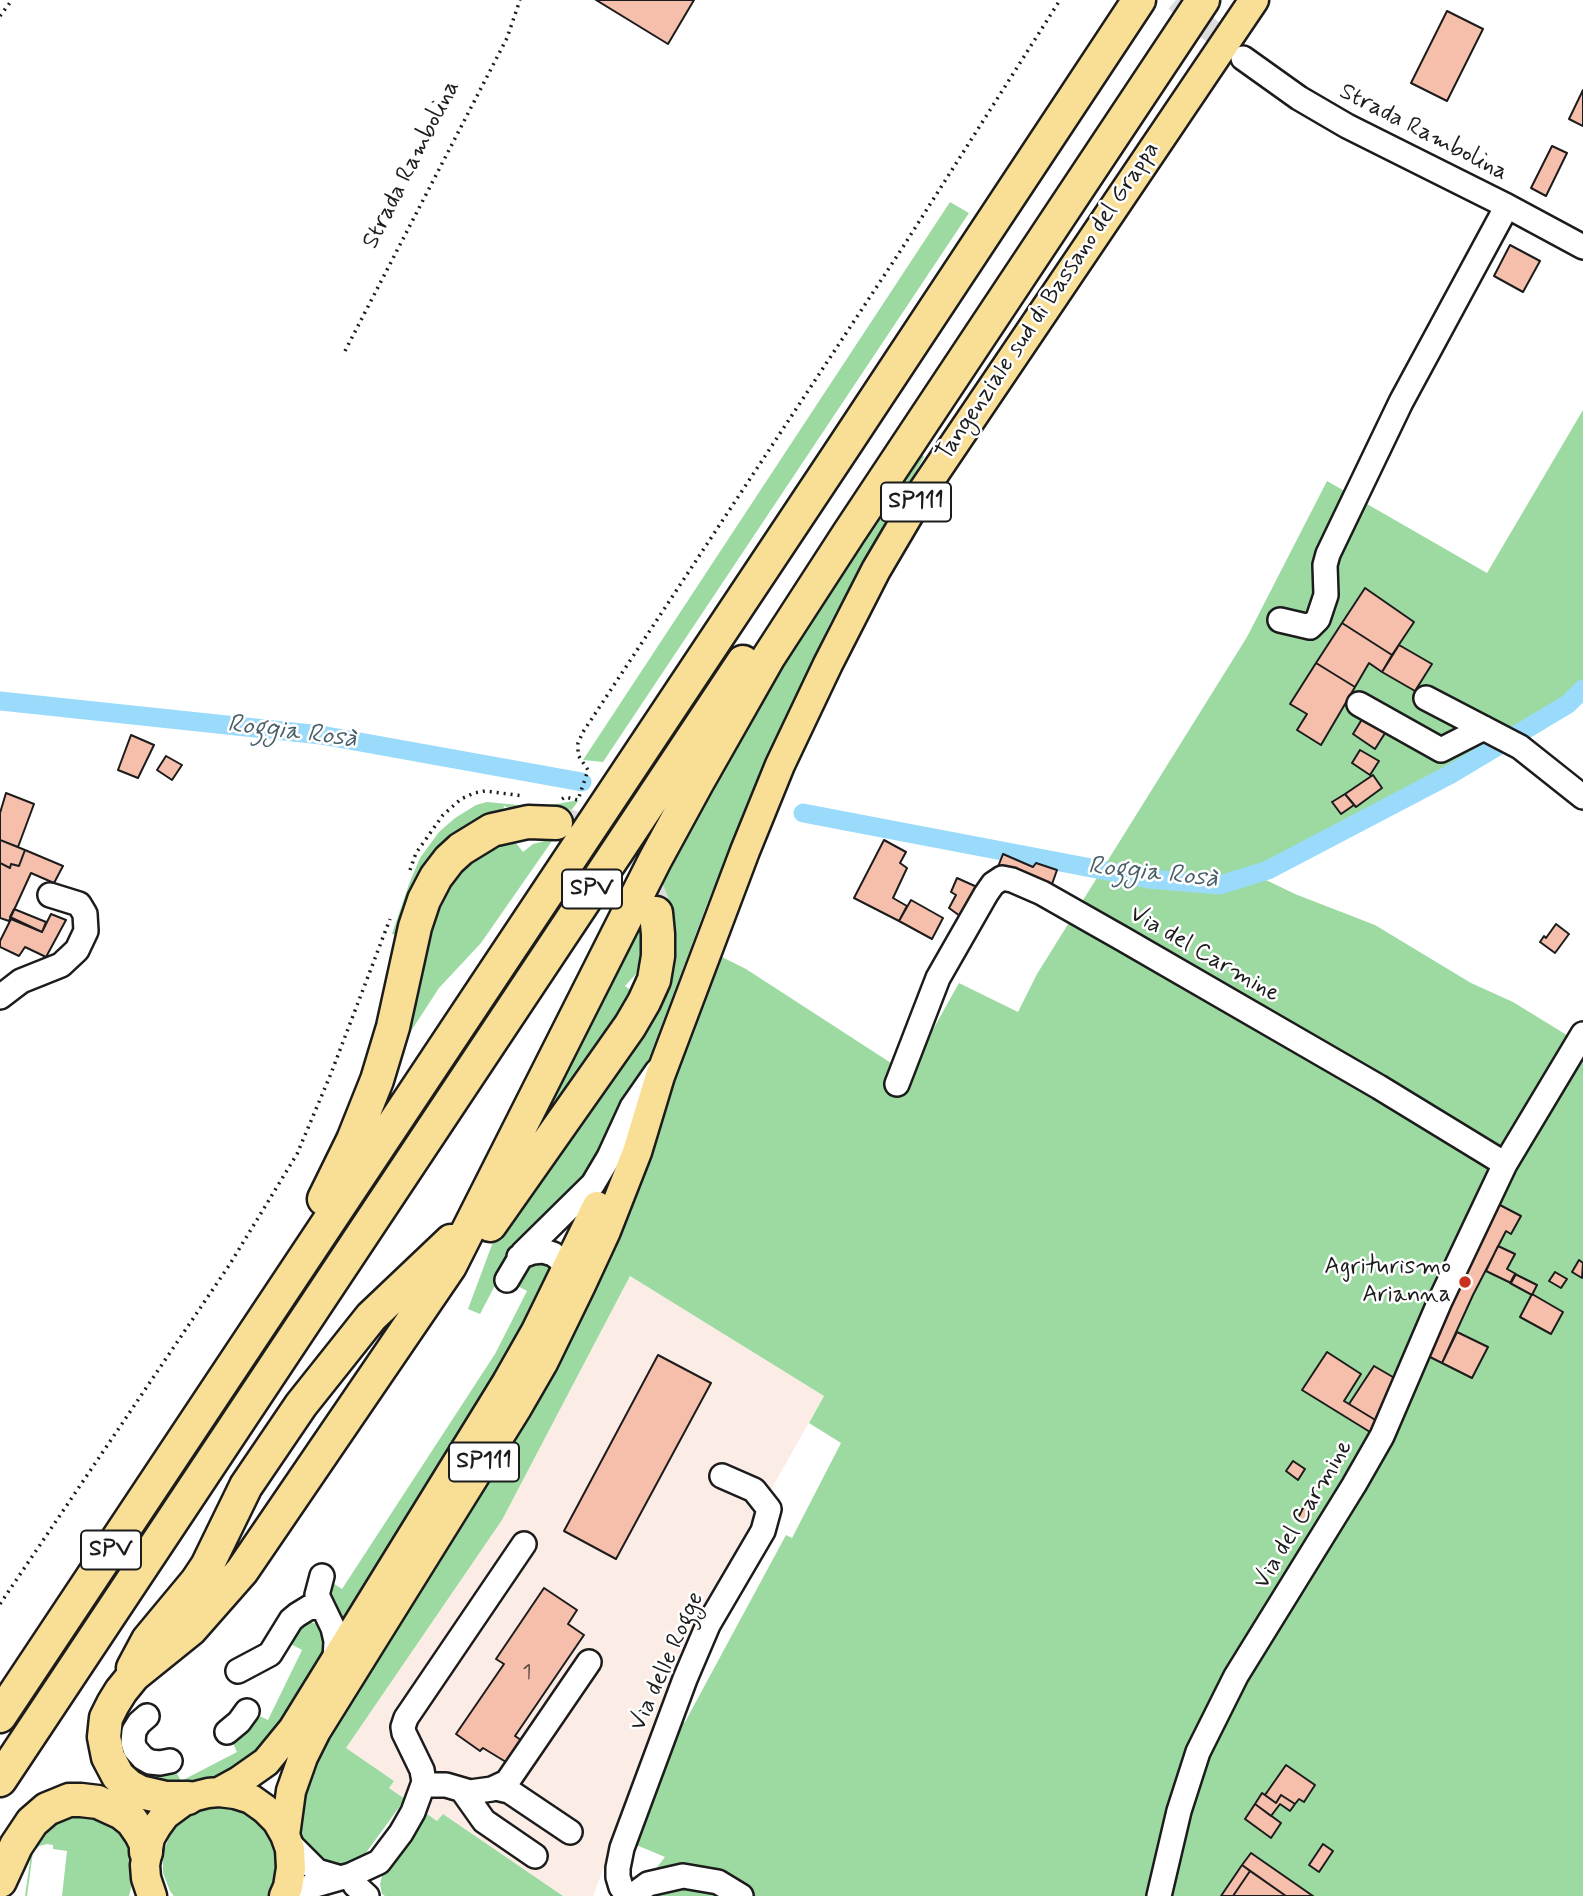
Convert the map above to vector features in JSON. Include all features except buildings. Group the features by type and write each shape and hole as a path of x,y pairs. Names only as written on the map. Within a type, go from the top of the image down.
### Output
{"highway":[{"name":"SPV","path":"0,1716 1139,0"},
{"name":"SPV","path":"0,1780 1082,152 1188,0"},
{"path":"121,1691 138,1672 178,1641 202,1618 242,1571 450,1266 655,860 762,669 849,533 1203,0"},
{"path":"221,1385 234,1337 317,1212 364,1115 387,1048 415,927 430,888 455,854 492,830 557,812"},
{"path":"450,1266 487,1229 640,1011 656,971 659,946 656,913"},
{"path":"188,1798 166,1798 140,1792 125,1783 113,1768 106,1750 104,1730 109,1712 148,1640 202,1574 246,1486 301,1405 371,1317 473,1220"},
{"path":"0,1881 16,1846 32,1822 52,1806 69,1800 98,1802 132,1821 146,1844 146,1880"}],"main road":[{"name":"Tangenziale sud di Bassano del Grappa","path":"284,1896 291,1868 286,1838 289,1799 303,1757 325,1715 510,1420 556,1337 624,1187 664,1065 780,765 876,570 922,492 1254,0"},
{"name":"Tangenziale sud di Bassano del Grappa","path":"219,1792 266,1762 293,1729 488,1415 536,1331 664,1065"},
{"name":"Tangenziale sud di Bassano del Grappa","path":"146,1880 153,1832 165,1815 188,1798 198,1795 219,1792 236,1794 251,1800 277,1821 286,1838"}],"street":[{"name":"Strada Rambolina","path":"1243,58 1300,98 1347,125 1583,247"},
{"path":"1280,620 1310,627 1318,619 1326,595 1325,565 1328,554 1401,402 1507,206"},
{"path":"1426,698 1520,747 1583,797"},
{"path":"1359,704 1441,750 1490,731"},
{"name":"Via del Carmine","path":"897,1084 938,978 986,894 993,884 1002,878 1042,893 1123,939 1505,1164"},
{"path":"0,997 21,981 61,965 77,950 86,931 85,914 79,904 50,895"},
{"name":"Via del Carmine","path":"1160,1896 1179,1811 1198,1752 1236,1676 1382,1436 1440,1301 1505,1164 1583,1034"},
{"path":"507,1280 519,1257 593,1184 632,1107 664,1065"},
{"path":"376,1634 381,1610 393,1585 482,1445 545,1335 570,1285 570,1277 556,1256 547,1252 533,1252 519,1257"},
{"name":"Via delle Rogge","path":"722,1476 754,1490 769,1508 763,1531 704,1636 685,1679 622,1848 618,1877 621,1887 630,1896 648,1884 682,1876 718,1882 741,1896"},
{"path":"291,1896 305,1888 352,1874 386,1856 410,1818 422,1791 422,1769 404,1733 404,1723 524,1544"},
{"path":"322,1576 317,1595 333,1628 336,1641 335,1660"},
{"path":"238,1671 270,1654 292,1620 310,1607 323,1608"},
{"path":"422,1791 446,1785 478,1792 496,1788 510,1779 589,1662"},
{"path":"227,1732 239,1723 247,1711"},
{"path":"147,1716 134,1731 135,1749 150,1762 170,1761"},
{"path":"496,1788 509,1791 570,1832"},
{"path":"462,1790 484,1821 535,1856"},
{"path":"286,1838 317,1871 328,1876 352,1874"},
{"path":"352,1874 354,1884 367,1896"}],"path":[{"path":"0,16 12,0"},
{"name":"Strada Rambolina","path":"345,351 507,38 520,0"},
{"path":"557,812 565,797 578,800 588,770 578,755 578,743 583,732 901,250 1060,0"},
{"path":"407,876 416,853 443,815 461,799 485,791 526,797"},
{"path":"0,1604 230,1264 298,1154 393,911"}],"shaded area":[{"path":"630,1276 824,1396 757,1514 690,1641 593,1896 563,1896 443,1814 438,1821 389,1788 394,1781 346,1748 502,1520"}],"green space":[{"path":"950,202 969,213 603,762 583,760"},
{"path":"1583,410 1583,698 1543,730 1506,751 1264,877 1295,894 1375,925 1471,983 1513,1002 1583,1045 1583,1896 634,1896 665,1857 634,1844 679,1725 685,1722 786,1535 792,1538 841,1443 809,1423 824,1396 630,1276 502,1520 346,1748 394,1781 389,1788 405,1799 363,1857 344,1865 332,1865 320,1860 303,1843 296,1819 314,1759 486,1474 720,956 746,969 908,1074 959,983 1018,1012 1037,974 1247,637 1327,481 1487,573"},
{"path":"920,453 924,457 830,623 763,769 707,904 647,1064 621,1108 594,1167 512,1253 480,1314 468,1309 493,1242 514,1199 610,1068 667,913 661,887 788,653"},
{"path":"579,800 570,812 522,812 504,806 501,818 404,936 392,934 420,858 439,832 455,818 476,805 487,802 540,807"},
{"path":"513,839 523,852 533,844 552,841 481,943 439,988 400,1048 427,936 440,903 454,880 472,861 499,844"},
{"path":"639,918 641,960 636,974 625,986 633,992 611,1035 530,1150 523,1143"},
{"path":"545,1261 555,1269 545,1293 346,1626 329,1592 330,1581 342,1589 495,1354 527,1291 514,1284 527,1265"},
{"path":"307,1621 321,1625 325,1634 324,1658 304,1691 263,1747 246,1761 214,1779 176,1785 149,1784 153,1771 174,1768 181,1781 237,1752 231,1739 255,1714 268,1720 302,1650 289,1643 296,1630"},
{"path":"216,1805 235,1807 253,1815 267,1828 276,1845 279,1863 275,1882 268,1896 174,1896 170,1891 163,1873 163,1853 170,1835 182,1820 198,1810"},
{"path":"423,1811 437,1821 443,1814 563,1896 385,1896 380,1884 384,1869"},
{"path":"78,1817 108,1824 124,1839 133,1863 129,1896 62,1896 67,1851 53,1849 53,1845 47,1844 39,1846 33,1852 25,1896 31,1854 37,1841 56,1823"}],"waterway":[{"name":"Roggia Rosà","path":"803,813 1149,879 1220,885 1268,870 1451,774 1568,704 1583,689"},
{"name":"Roggia Rosà","path":"0,701 321,735 582,782"}],"tunnel":[{"path":"1176,0 1238,54"},
{"path":"564,824 600,839 626,858 645,882 654,905"}],"place":[{"name":"Agriturismo Arianna","path":"1465,1282"}]}
